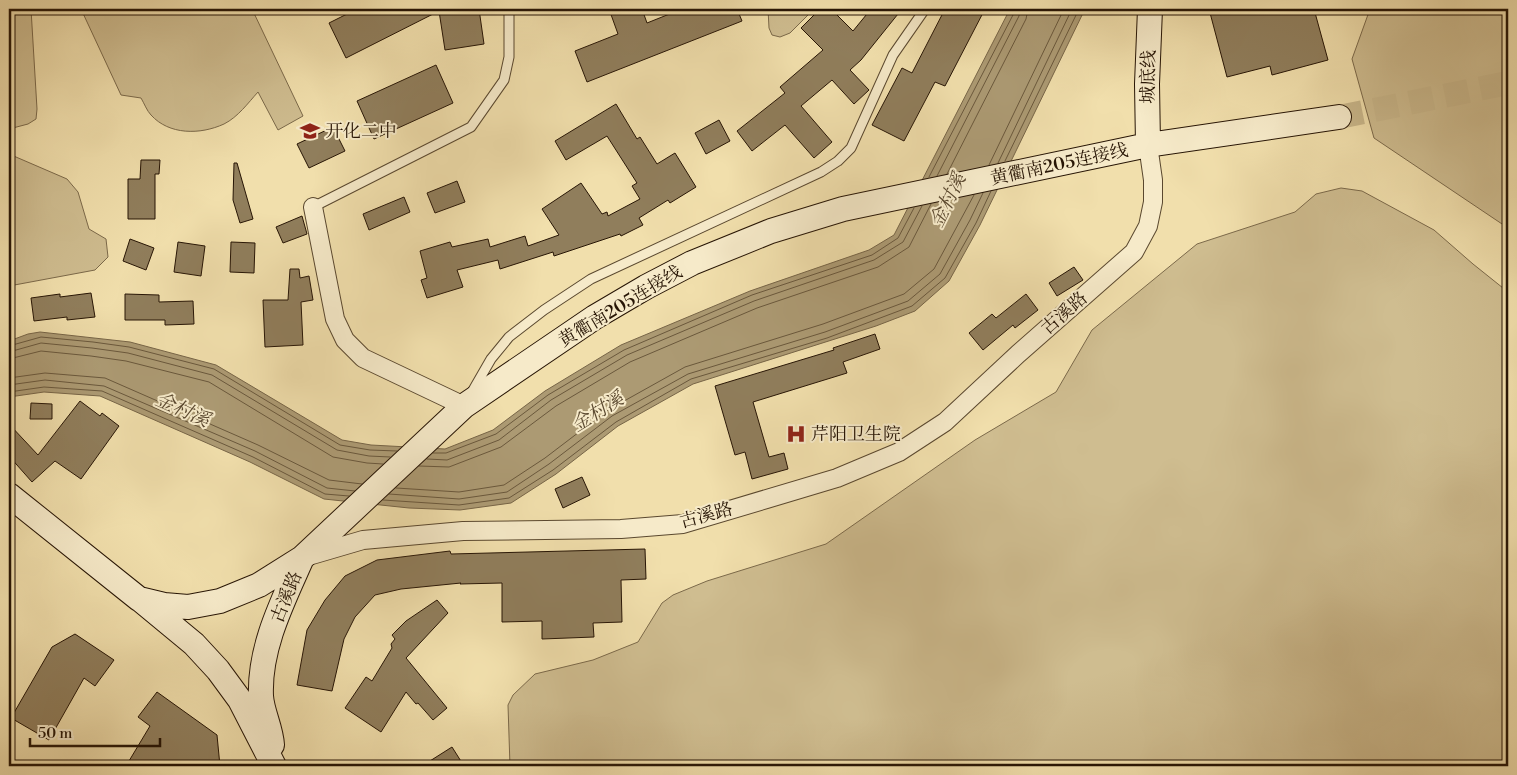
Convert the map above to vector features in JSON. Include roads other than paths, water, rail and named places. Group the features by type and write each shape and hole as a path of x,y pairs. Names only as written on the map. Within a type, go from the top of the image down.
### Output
{"main road":[{"name":"城底线","path":"1148,145 1147,84 1150,9"},
{"name":"黄衢南205连接线","path":"9,495 139,599 164,605 188,607 220,602 259,585 302,558 464,406 596,317 646,287 692,263 771,231 843,209 1148,145 1339,117"},
{"name":"古溪路","path":"272,766 272,740 261,698 263,668 277,614 302,558"},
{"path":"139,599 194,644 218,670 240,700 272,766"}],"street":[{"name":"古溪路","path":"302,558 363,540 464,531 621,529 682,524 837,478 899,452 945,422 1018,354 1134,252 1148,226 1153,202 1153,180 1148,145"},
{"path":"313,208 335,319 344,340 363,358 464,406"}],"lane":[{"path":"313,208 471,127 504,80 509,57 509,9"},
{"path":"464,406 491,359 509,337 544,310 591,280 820,172 838,161 851,148 893,55 925,9"}],"water":[{"name":"金村溪","path":"1010,9 1085,9 980,225 949,281 915,311 876,326 693,384 618,426 556,474 511,503 460,510 409,508 324,499 250,462 100,396 44,392 9,397 9,341 40,332 130,342 216,365 342,440 371,445 445,449 493,430 545,391 621,345 750,291 869,250 894,235"}],"tunnel":[{"path":"1339,117 1508,83"}],"place":[{"name":"开化二中","path":"310,131"},
{"name":"芹阳卫生院","path":"796,434"}]}
